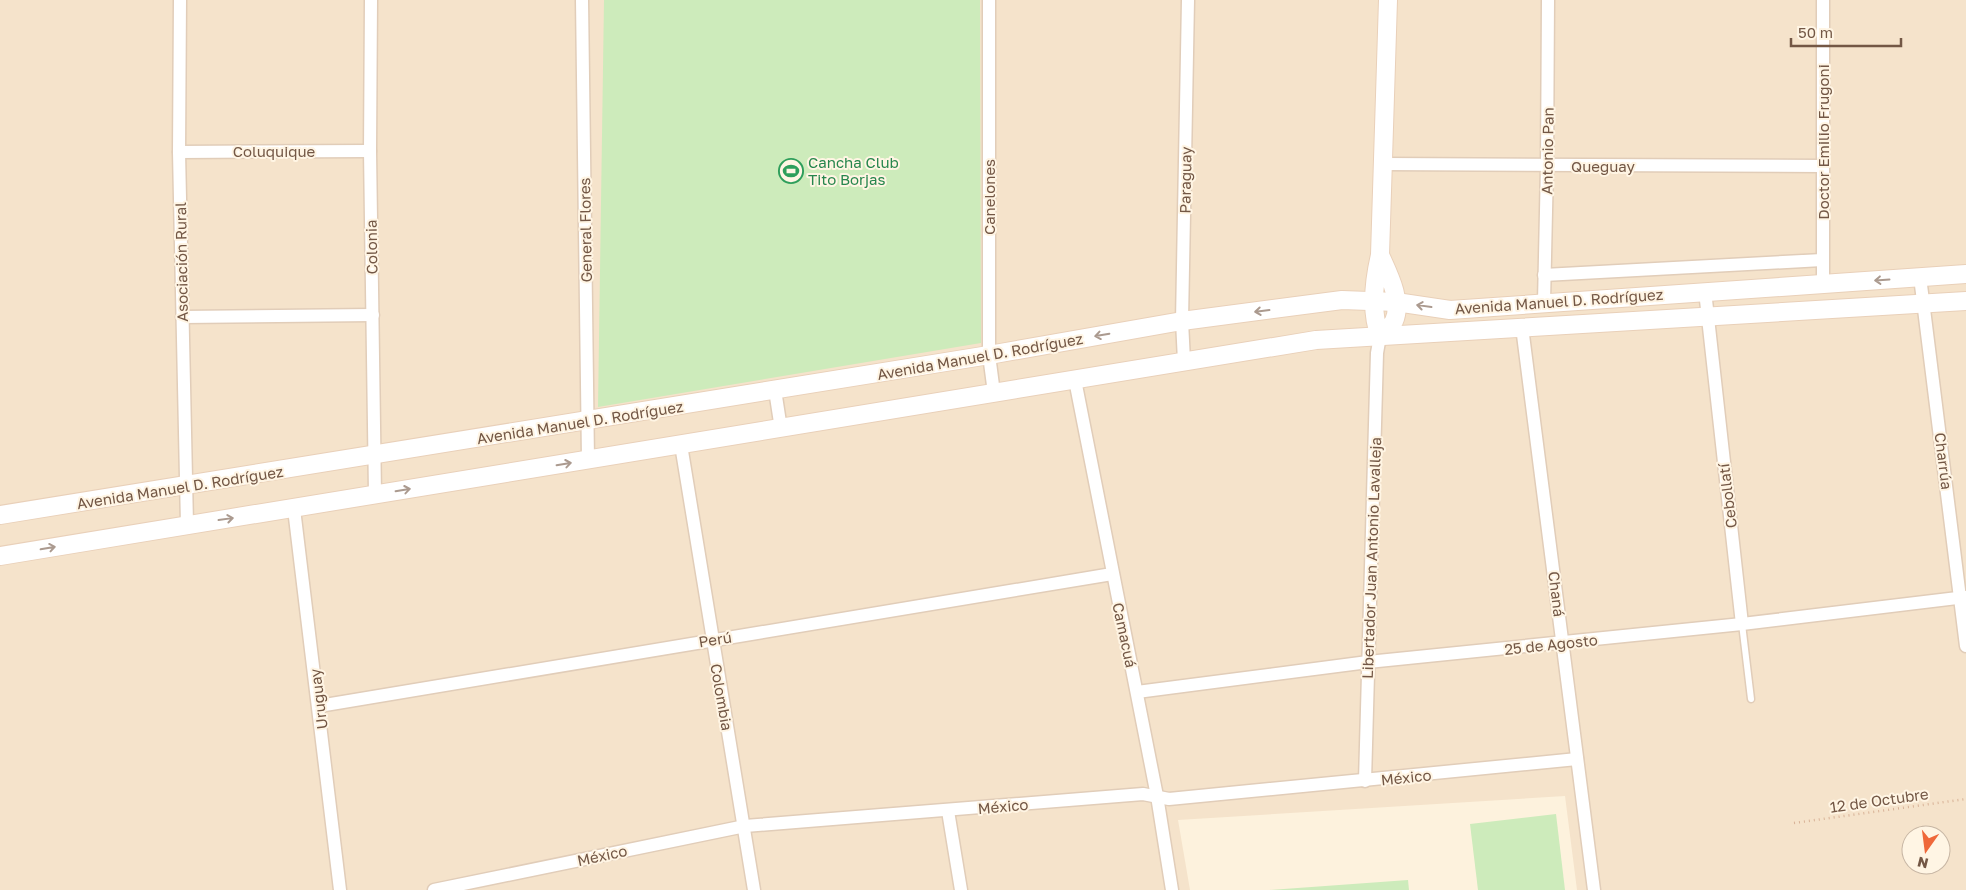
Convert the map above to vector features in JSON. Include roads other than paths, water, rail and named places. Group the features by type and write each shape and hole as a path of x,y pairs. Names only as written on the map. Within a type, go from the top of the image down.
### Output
{"street":[{"name":"Asociación Rural","path":"180,0 179,152 187,524"},
{"name":"Colonia","path":"371,0 370,151 375,494"},
{"name":"General Flores","path":"582,0 588,460"},
{"name":"Canelones","path":"989,0 988,355 994,393"},
{"name":"Paraguay","path":"1184,360 1182,321 1188,0"},
{"name":"Libertador Juan Antonio Lavalleja","path":"1365,781 1377,353 1380,336 1376,326 1374,301 1376,274 1380,255 1388,0"},
{"name":"Antonio Pan","path":"1544,302 1548,0"},
{"name":"Doctor Emilio Frugoni","path":"1824,0 1822,166 1822,260 1824,284"},
{"name":"Coluquique","path":"179,152 370,151"},
{"name":"Queguay","path":"1383,164 1822,166"},
{"name":"Libertador Juan Antonio Lavalleja","path":"1380,255 1392,285 1396,302 1395,320 1380,336"},
{"name":"Avenida Manuel D. Rodríguez","path":"1544,275 1822,260"},
{"name":"Avenida Manuel D. Rodríguez","path":"0,516 588,421 1182,321 1342,300 1396,302 1450,310 1966,274"},
{"name":"Charrúa","path":"1920,277 1963,598 1966,646"},
{"name":"Cebollatí","path":"1705,291 1742,624"},
{"name":"Avenida Manuel D. Rodríguez","path":"0,556 187,524 294,509 375,494 781,429 1184,360 1316,340 1966,301"},
{"path":"182,317 372,315"},
{"name":"Chaná","path":"1522,327 1594,890"},
{"name":"Camacuá","path":"1075,380 1157,796 1172,890"},
{"path":"775,390 781,429"},
{"name":"Colombia","path":"680,445 745,826 754,890"},
{"name":"Uruguay","path":"294,509 340,890"},
{"name":"Perú","path":"319,706 1112,574"},
{"name":"25 de Agosto","path":"1137,692 1368,662 1742,624 1963,598"},
{"name":"México","path":"434,890 745,826 1143,794 1169,799 1577,759"},
{"path":"948,811 961,890"}],"lane":[{"name":"Cebollatí","path":"1742,624 1751,700"}],"place":[{"name":"Cancha Club Tito Borjas","path":"791,171"}]}
